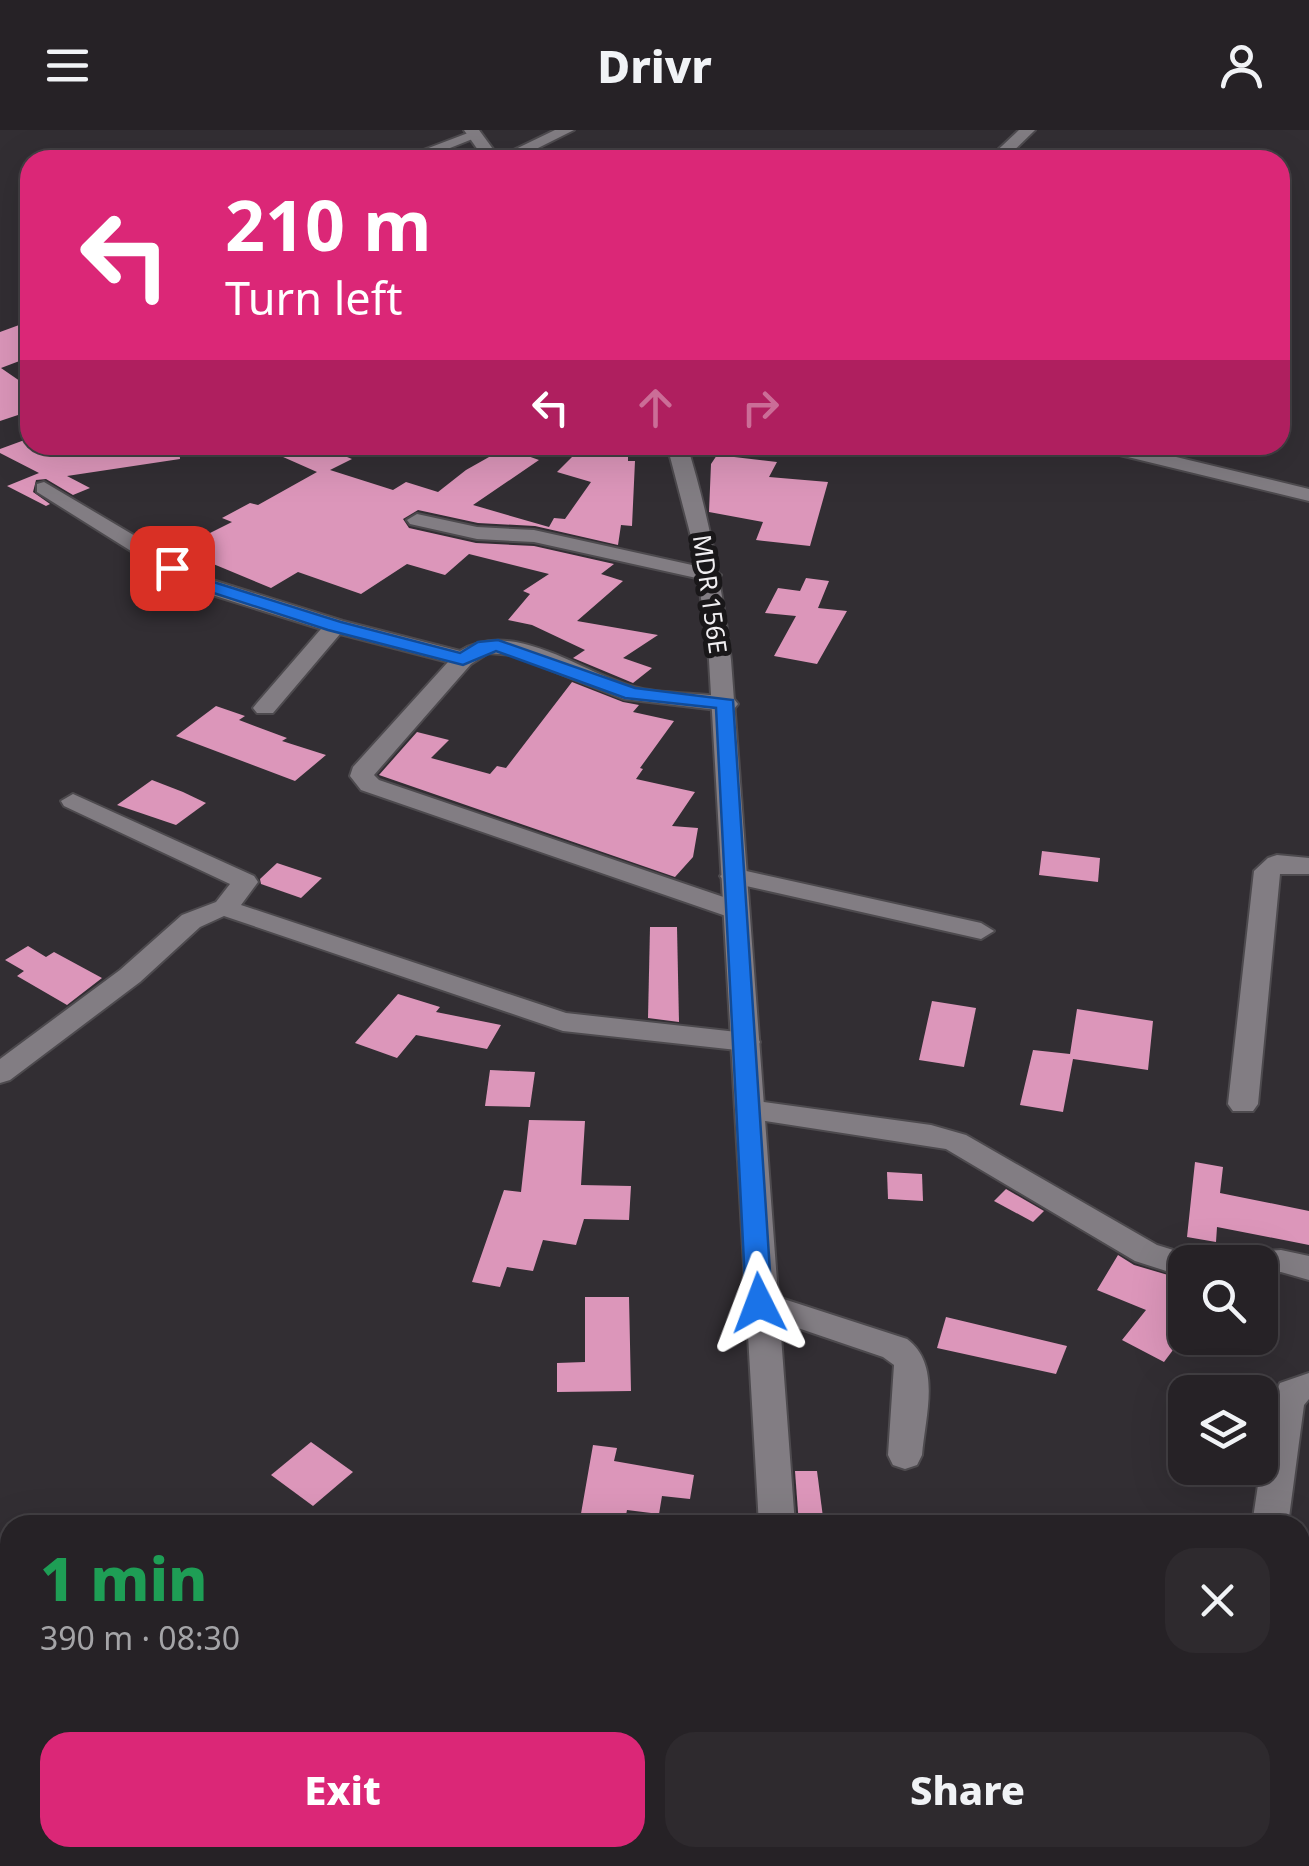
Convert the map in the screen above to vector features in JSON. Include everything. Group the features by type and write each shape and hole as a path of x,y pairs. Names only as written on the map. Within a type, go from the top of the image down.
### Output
{"street":[{"path":"524,150 568,130"},
{"path":"1006,150 1028,130"},
{"path":"430,150 472,133"},
{"name":"MDR 156E","path":"681,455 695,495 710,575 726,704 759,1303 776,1515"},
{"path":"1143,455 1309,495"},
{"path":"44,488 198,582 335,626 463,659"},
{"path":"418,520 477,532 534,536 710,575"},
{"path":"265,708 335,626"},
{"path":"726,704 632,694 498,645 484,646 463,659 362,776 370,785 735,910"},
{"path":"74,801 240,878 245,882 244,888 225,908"},
{"path":"1244,1104 1268,871 1277,863 1309,866"},
{"path":"733,876 981,931"},
{"path":"0,1073 130,976 192,921 225,908 562,1022 746,1042"},
{"path":"750,1110 931,1135 956,1142 1146,1253 1168,1260"},
{"path":"1278,1262 1309,1268"},
{"path":"759,1303 895,1348 906,1356 912,1369 906,1455"},
{"path":"1272,1515 1288,1405 1292,1392 1309,1386"}],"building":[{"path":"20,325 20,361 1,368 20,381 20,414 0,421 0,332"},
{"path":"20,442 20,455 180,455 180,459 67,476 90,488 73,495 46,479 36,480 33,492 50,504 46,506 7,486 39,473 0,453 0,449"},
{"path":"279,455 342,455 352,459 330,470 393,490 406,482 438,492 493,455 525,455 539,460 473,505 549,527 554,518 565,519 591,482 557,472 574,455 628,455 628,461 635,461 632,526 621,525 618,545 535,526 478,523 418,510 403,519 409,528 476,543 534,546 614,564 601,574 623,581 577,621 658,635 623,658 652,668 633,683 573,658 585,650 532,625 508,620 530,594 523,591 549,574 469,554 445,575 407,564 361,594 298,572 271,588 194,556 211,547 196,540 232,522 222,518 250,503 258,505 317,472"},
{"path":"717,455 777,462 769,477 828,482 810,546 756,540 763,522 709,512 711,464"},
{"path":"806,578 829,581 818,608 847,611 817,664 774,656 796,616 765,613 778,588 800,591"},
{"path":"572,682 639,705 633,712 674,721 636,779 695,792 672,826 698,828 693,857 675,877 379,775 417,732 449,740 431,758 490,774 497,766 506,768"},
{"path":"216,706 245,716 239,720 287,738 282,741 326,755 295,781 176,736"},
{"path":"152,780 206,803 176,825 117,805"},
{"path":"1042,851 1100,858 1098,882 1039,875"},
{"path":"277,863 322,878 301,898 261,884 260,879"},
{"path":"650,927 677,927 679,1022 648,1018"},
{"path":"28,946 46,957 54,952 102,978 67,1005 17,976 24,971 5,960"},
{"path":"398,994 440,1007 436,1012 501,1025 487,1049 416,1035 397,1058 355,1043"},
{"path":"932,1001 976,1008 964,1067 919,1060"},
{"path":"1077,1009 1153,1021 1148,1070 1073,1059 1063,1112 1020,1105 1033,1050 1070,1054"},
{"path":"490,1070 535,1072 530,1107 485,1106"},
{"path":"529,1120 585,1121 581,1185 631,1186 629,1220 584,1219 576,1245 543,1240 533,1271 507,1267 500,1287 472,1282 504,1190 521,1192"},
{"path":"1195,1162 1223,1167 1220,1193 1309,1211 1309,1245 1217,1227 1216,1242 1187,1237"},
{"path":"887,1172 922,1174 923,1201 888,1199"},
{"path":"1006,1189 1044,1211 1033,1222 994,1201"},
{"path":"1118,1255 1134,1265 1168,1275 1169,1355 1164,1362 1122,1340 1146,1310 1097,1290"},
{"path":"585,1297 629,1297 631,1391 557,1392 557,1363 585,1362"},
{"path":"946,1317 1067,1346 1056,1374 937,1348"},
{"path":"311,1442 353,1472 313,1506 271,1475"},
{"path":"593,1445 617,1448 614,1461 694,1475 690,1499 662,1496 659,1514 627,1510 626,1515 581,1515"},
{"path":"795,1471 817,1471 823,1515 798,1515"}],"route":[{"path":"172,568 198,582 335,626 463,659 484,646 498,645 632,694 726,704 759,1303"}]}
